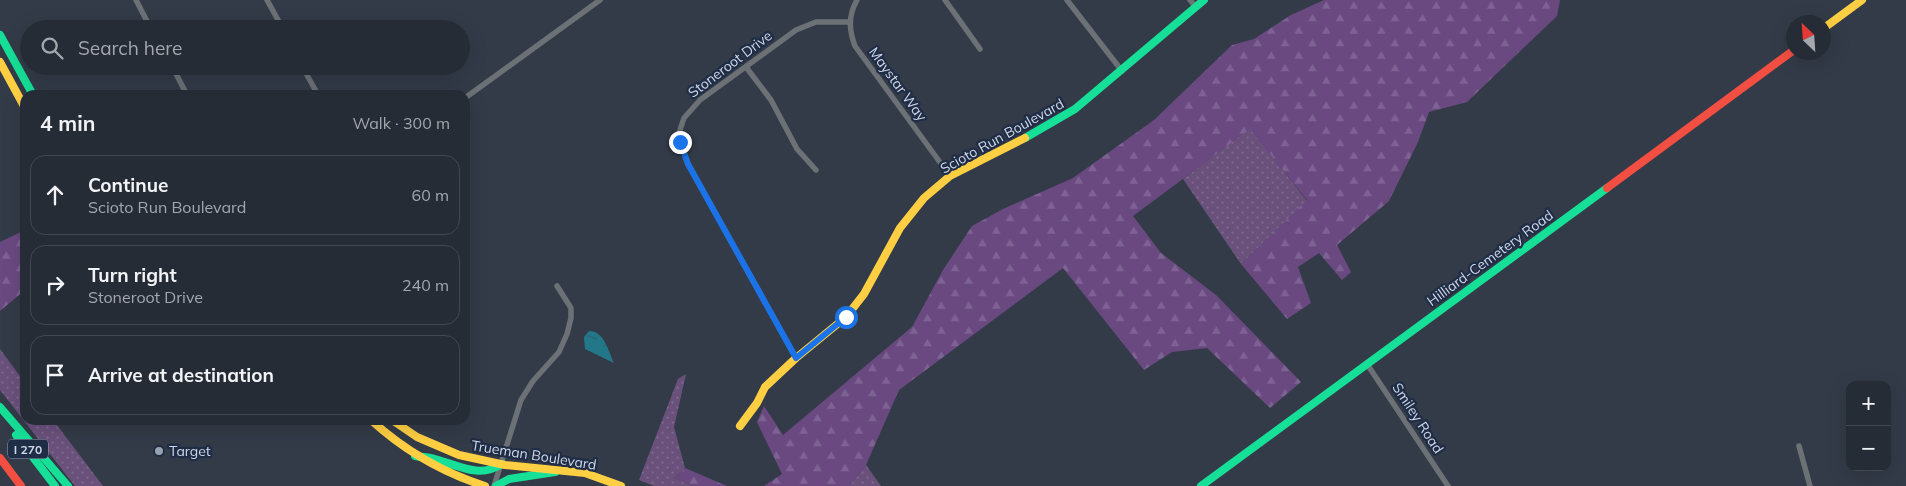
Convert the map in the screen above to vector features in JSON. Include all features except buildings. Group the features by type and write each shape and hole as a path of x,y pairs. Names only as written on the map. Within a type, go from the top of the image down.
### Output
{"main road":[{"name":"Scioto Run Boulevard","path":"740,426 757,403 765,387 796,358 846,317 864,294 900,228 924,198 950,176 1041,130 1075,109 1204,0"},
{"path":"1831,23 1862,0"},
{"path":"0,35 20,71"},
{"name":"Hilliard-Cemetery Road","path":"1201,486 1786,56"},
{"path":"0,62 20,99"},
{"path":"22,75 30,90"},
{"path":"0,408 68,486"},
{"name":"I 270","path":"0,413 55,486"},
{"path":"377,425 414,455 438,470 485,486"},
{"name":"Trueman Boulevard","path":"398,425 405,431 430,444 476,460 587,474 618,486"},
{"path":"414,455 432,458 473,471 493,470 502,464"},
{"name":"I 270","path":"0,458 21,486"},
{"path":"495,486 504,479 535,476 564,470"}],"street":[{"path":"136,0 147,20"},
{"path":"268,0 278,20"},
{"path":"470,94 600,0"},
{"path":"850,22 857,0"},
{"path":"945,0 980,49"},
{"path":"1067,0 1122,71"},
{"path":"1190,0 1196,7"},
{"name":"Stoneroot Drive","path":"796,358 688,164 680,142 680,130 684,118 700,100 796,30 816,22 850,22"},
{"name":"Maystar Way","path":"850,22 851,35 862,56 950,176"},
{"path":"746,67 771,100 798,149 816,170"},
{"path":"177,75 184,90"},
{"path":"307,75 315,90"},
{"path":"495,486 521,400 533,381 559,352 568,334 571,308 557,286"},
{"name":"Smiley Road","path":"1367,364 1448,486"},
{"path":"1799,446 1810,486"}],"shaded area":[{"path":"1250,128 1307,201 1241,264 1183,179"},
{"path":"0,349 20,376 20,416 0,390"},
{"path":"686,374 674,427 685,468 674,478 693,486 654,486 639,480 678,379"},
{"path":"27,425 57,425 103,486 75,486"},
{"path":"866,465 881,486 849,486"}],"green space":[{"path":"1324,0 1560,0 1557,16 1467,102 1429,112 1418,142 1389,201 1337,245 1351,272 1342,280 1319,253 1298,267 1311,303 1287,319 1241,264 1307,200 1250,129 1133,216 1161,253 1216,295 1301,382 1270,408 1207,348 1172,352 1144,370 1063,268 899,390 866,465 849,486 764,486 782,474 757,422 764,406 783,435 912,327 943,270 972,226 1003,209 1073,178 1154,120 1232,45 1254,39 1291,15"},
{"path":"20,232 20,294 0,311 0,242"},
{"path":"685,468 727,486 693,486 674,478"}],"water":[{"path":"589,331 598,334 602,338 614,363 585,349 584,337"}],"traffic: fast":[{"path":"1025,138 1075,109 1204,0"},
{"path":"0,35 20,71"},
{"path":"22,75 30,90"},
{"path":"1201,486 1607,188"},
{"path":"0,407 68,486"},
{"path":"16,435 55,486"},
{"path":"415,456 432,458 477,471 502,464"},
{"path":"496,486 509,479 555,472"}],"traffic: slow":[{"path":"1831,23 1862,0"},
{"path":"0,62 20,99"},
{"path":"740,426 757,403 765,387 796,358 846,317 864,294 900,228 924,198 950,176 1025,138"},
{"path":"377,425 410,451 424,459 453,474 485,486"},
{"path":"399,425 417,437 459,455 505,465 585,473 621,486"}],"traffic: jam":[{"path":"1607,188 1786,56"},
{"path":"0,458 21,486"}],"place":[{"name":"Target","path":"159,451"}],"route":[{"path":"680,142 688,164 796,358 846,317"}]}
